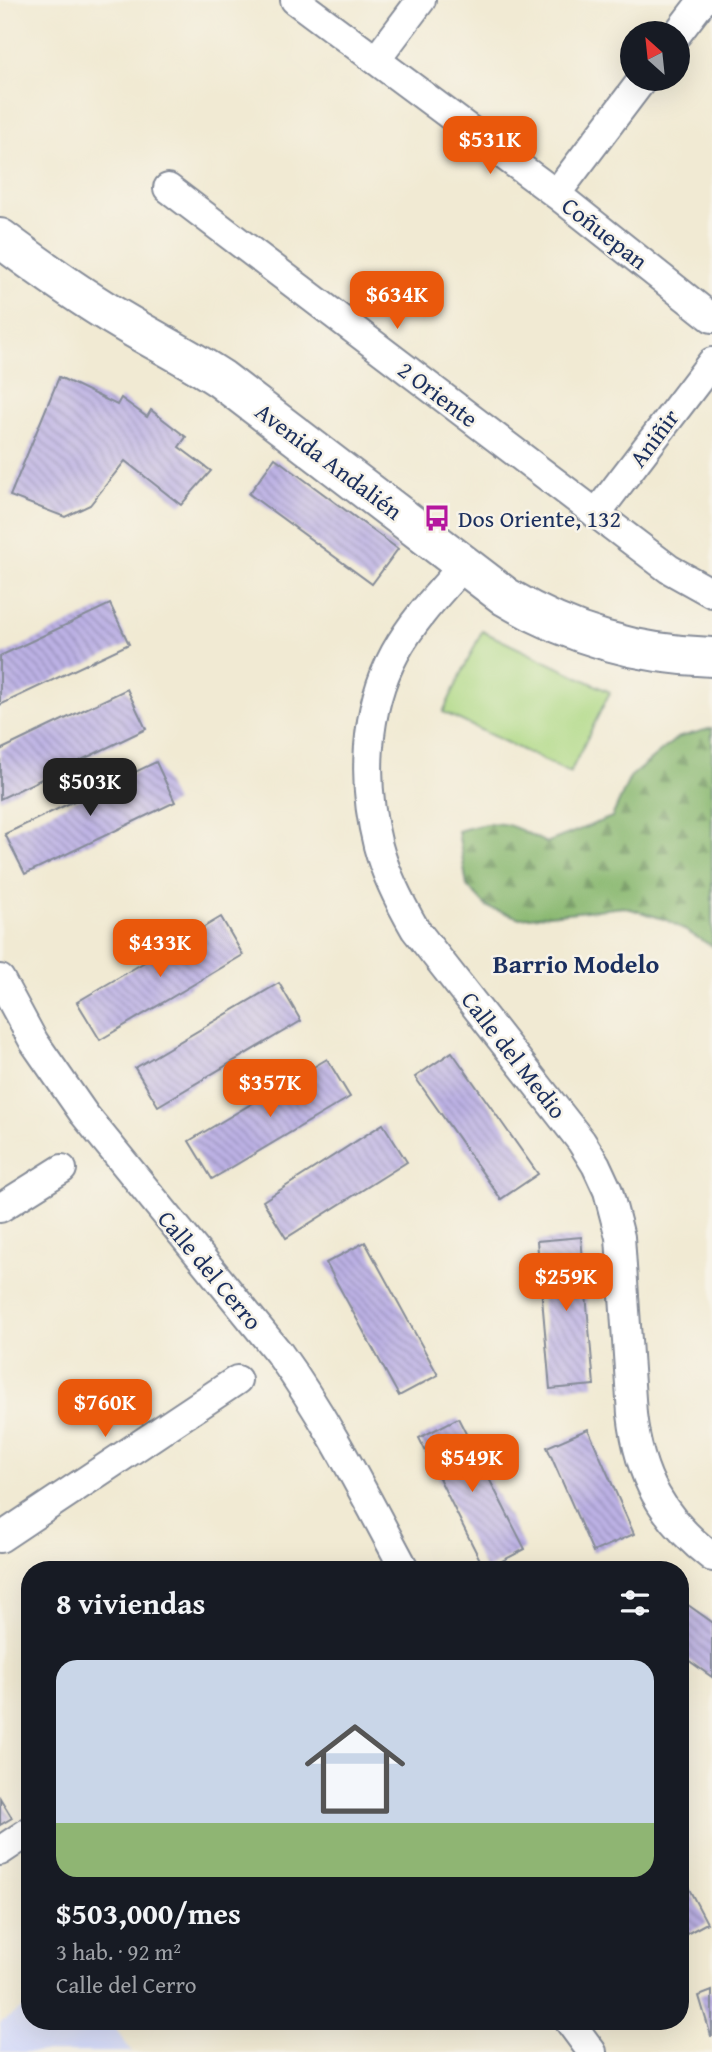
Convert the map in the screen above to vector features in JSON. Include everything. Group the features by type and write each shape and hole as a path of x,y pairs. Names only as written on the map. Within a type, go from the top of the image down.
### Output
{"main road":[{"name":"Avenida Andalién","path":"0,238 80,295 221,379 506,597 532,612 589,637 650,653 712,657"}],"street":[{"name":"Coñuepan","path":"295,0 556,194 712,318"},
{"path":"376,60 421,0"},
{"path":"687,21 703,0"},
{"path":"556,194 634,91"},
{"name":"2 Oriente","path":"168,188 669,569 712,593"},
{"name":"Aniñir","path":"596,514 712,362"},
{"name":"Calle del Medio","path":"464,565 411,627 394,654 380,689 370,731 369,755 372,812 378,845 396,893 415,929 581,1141 596,1165 608,1191 620,1237 632,1414 641,1463 664,1509 681,1530 712,1557"},
{"name":"Calle del Cerro","path":"0,979 34,1042 84,1114 299,1380 340,1447 400,1561"},
{"path":"0,1208 62,1169"},
{"path":"0,1538 237,1380"},
{"path":"0,1851 21,1837"},
{"path":"576,2030 592,2052"}],"shaded area":[{"path":"21,2009 21,2030 116,2030 132,2052 0,2052 0,2023"}],"green space":[{"path":"482,631 610,692 570,773 443,712"},
{"path":"712,728 712,946 667,920 624,907 520,918 487,907 467,886 458,831 484,824 504,824 546,843 612,817 630,777 677,738"}],"building":[{"path":"59,377 117,405 121,398 147,417 151,410 186,437 179,447 211,471 181,505 125,461 90,505 65,517 10,496"},
{"path":"275,458 398,549 372,584 249,494"},
{"path":"110,604 129,644 0,705 0,656"},
{"path":"127,689 146,729 0,799 0,750"},
{"path":"156,762 175,802 25,874 5,834"},
{"path":"221,917 243,955 100,1040 77,1002"},
{"path":"279,983 301,1021 158,1106 135,1068"},
{"path":"452,1052 538,1174 501,1199 415,1077"},
{"path":"327,1059 350,1097 212,1179 189,1141"},
{"path":"383,1124 407,1162 286,1238 263,1201"},
{"path":"581,1237 594,1385 550,1389 537,1241"},
{"path":"365,1242 438,1375 399,1396 326,1263"},
{"path":"458,1418 525,1549 502,1561 480,1561 419,1438"},
{"path":"588,1429 634,1534 593,1552 547,1447"},
{"path":"689,1606 712,1622 712,1677 689,1661"},
{"path":"0,1798 12,1818 0,1825"},
{"path":"689,1889 707,1923 689,1933"},
{"path":"712,1991 712,2036 711,2036 699,1996"}],"place":[{"name":"Dos Oriente, 132","path":"437,518"}],"district":[{"name":"Barrio Modelo","path":"576,963"}]}
